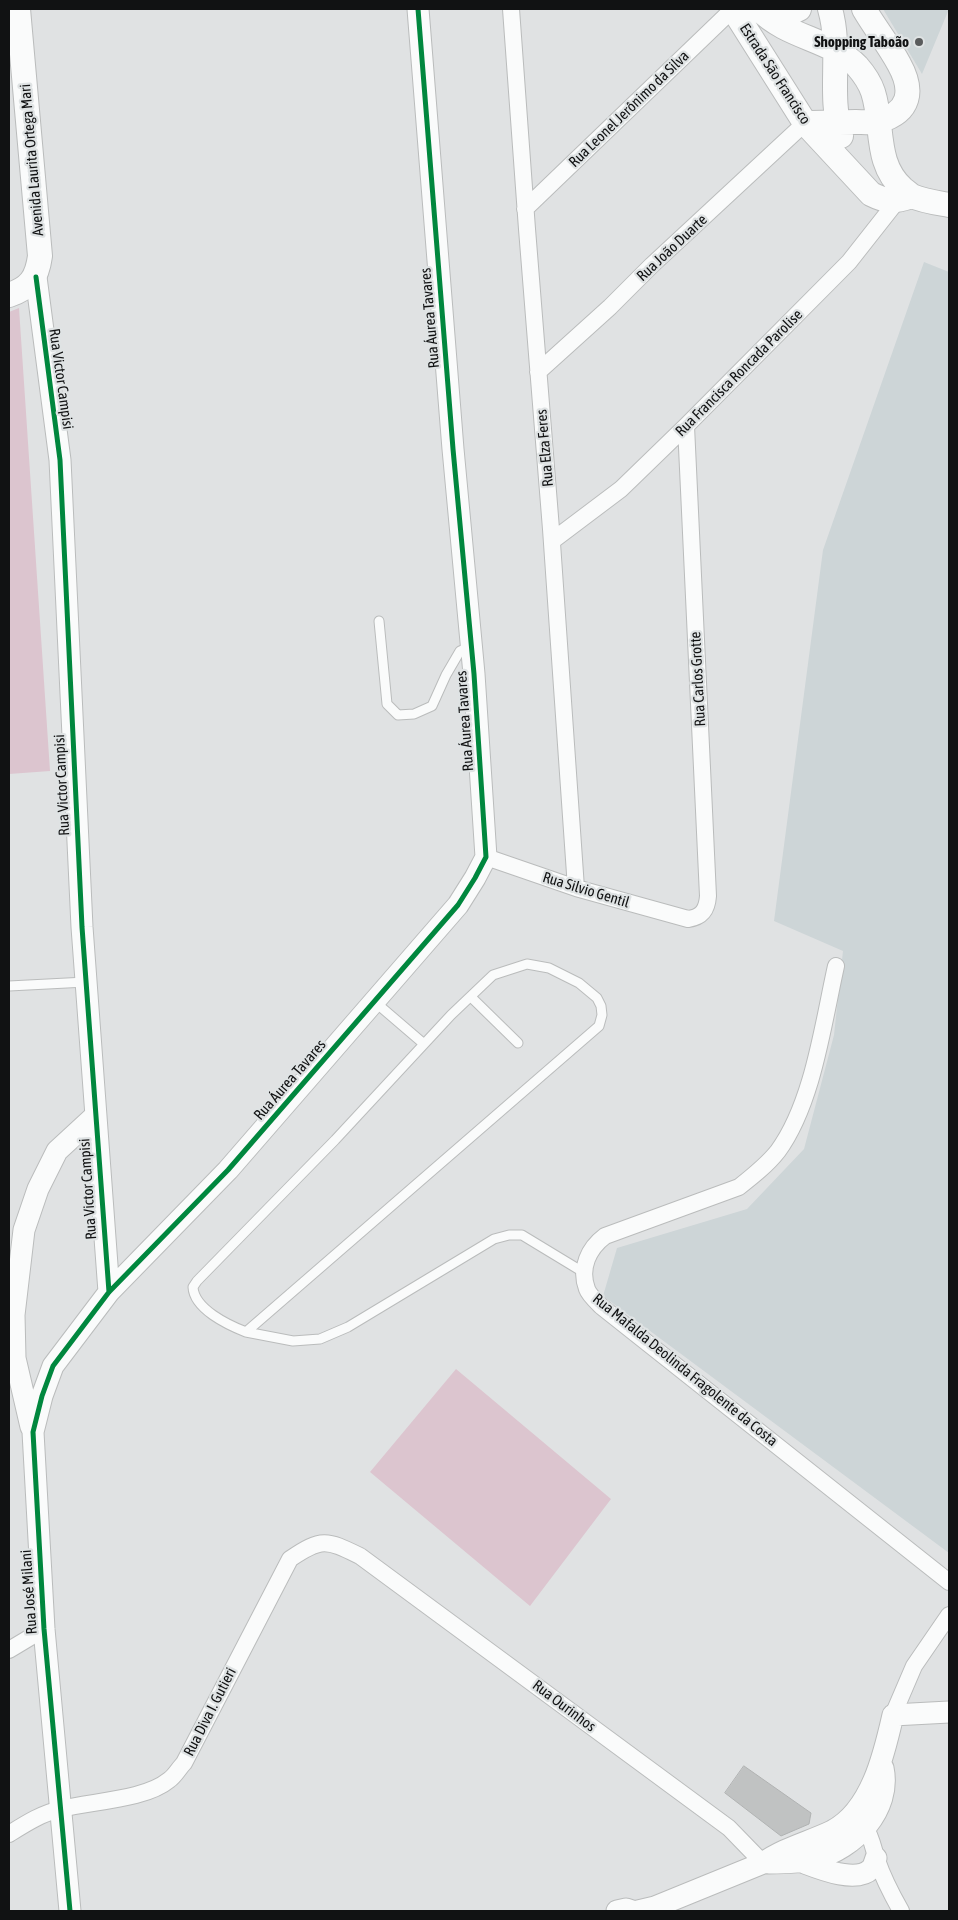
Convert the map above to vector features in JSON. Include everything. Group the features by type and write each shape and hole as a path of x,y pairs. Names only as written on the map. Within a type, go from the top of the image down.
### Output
{"main road":[{"name":"Avenida Laurita Ortega Mari","path":"18,9 40,242 40,256 36,277"},
{"name":"Estrada São Francisco","path":"733,9 805,123 870,194 883,200 902,193 949,206"},
{"path":"759,9 779,14 794,12 799,9"},
{"name":"Estrada São Francisco","path":"759,9 782,26 837,50 857,66 868,80 874,93 882,153 888,170 902,193"},
{"path":"830,9 837,50 833,84 836,122 852,174"},
{"path":"805,123 878,121 895,114 905,105 908,97 900,65 864,9"},
{"path":"9,295 29,284 36,277"}],"street":[{"name":"Rua Áurea Tavares","path":"109,1292 228,1170 374,1002 458,905 486,857 472,645 453,449 418,9"},
{"name":"Rua Elza Feres","path":"511,9 552,540 576,888"},
{"name":"Rua Leonel Jerônimo da Silva","path":"525,209 733,9"},
{"name":"Rua João Duarte","path":"538,372 805,123"},
{"name":"Rua Francisca Roncada Parolise","path":"552,540 621,490 686,426 849,262 902,193"},
{"name":"Rua Victor Campisi","path":"36,277 60,460 86,982 109,1292"},
{"name":"Rua Carlos Grotte","path":"686,426 708,896 704,912 697,918 688,919"},
{"name":"Rua Silvio Gentil","path":"486,857 576,888 688,919"},
{"path":"584,1272 595,1244 605,1236 739,1187 756,1174 778,1150 801,1110 836,966"},
{"name":"Rua José Milani","path":"70,1911 44,1629 32,1432 16,1358 14,1315 24,1230 38,1189 58,1151 95,1116"},
{"name":"Rua Mafalda Deolinda Fragolente da Costa","path":"584,1272 587,1290 602,1307 949,1582"},
{"name":"Rua José Milani","path":"32,1432 53,1366 109,1292"},
{"name":"Rua Diva I. Gutieri","path":"9,1834 32,1820 60,1809 120,1798 154,1789 170,1780 184,1763 290,1559 304,1549 319,1543 332,1542 360,1556"},
{"name":"Rua Ourinhos","path":"360,1556 729,1828 763,1863"},
{"path":"804,1852 850,1818 863,1800 882,1762 893,1716 914,1666 949,1615"},
{"path":"9,1650 44,1629"},
{"path":"893,1716 949,1712"},
{"path":"865,1827 876,1814 882,1798 885,1778 882,1762"},
{"path":"648,1910 763,1863 777,1853 804,1852 835,1839 859,1825 865,1827 874,1843 876,1858 901,1911"},
{"path":"804,1852 829,1872 844,1875 863,1873 871,1869 876,1858"},
{"path":"617,1911 626,1909 632,1911"}],"lane":[{"path":"378,620 387,704 398,715 414,714 432,706 446,675 460,652 472,645"},
{"path":"246,1332 599,1026 602,1015 597,998 579,983 549,968 527,964 493,975 451,1015 335,1140 197,1281 194,1288 196,1300 222,1322 246,1332 293,1341 320,1338 348,1327 494,1239 509,1235 522,1235 584,1272"},
{"path":"9,986 86,982"},
{"path":"471,998 518,1043"},
{"path":"374,1002 424,1044"}],"shaded area":[{"name":"Shopping Taboão","path":"883,9 949,9 922,74"},
{"path":"924,262 949,272 949,1553 603,1296 617,1248 747,1209 804,1149 834,1035 843,951 774,921 823,550"},
{"path":"19,308 50,771 9,774 9,312"},
{"path":"456,1369 611,1499 530,1606 370,1472"}],"building":[{"path":"744,1766 811,1813 809,1824 781,1836 725,1793"}],"cycle path":[{"path":"70,1911 44,1629 33,1432 42,1396 53,1366 109,1292 228,1170 458,905 486,857 474,674 453,449 418,9"},
{"path":"36,277 60,460 82,927 109,1292"}],"place":[{"name":"Shopping Taboão","path":"919,42"}]}
